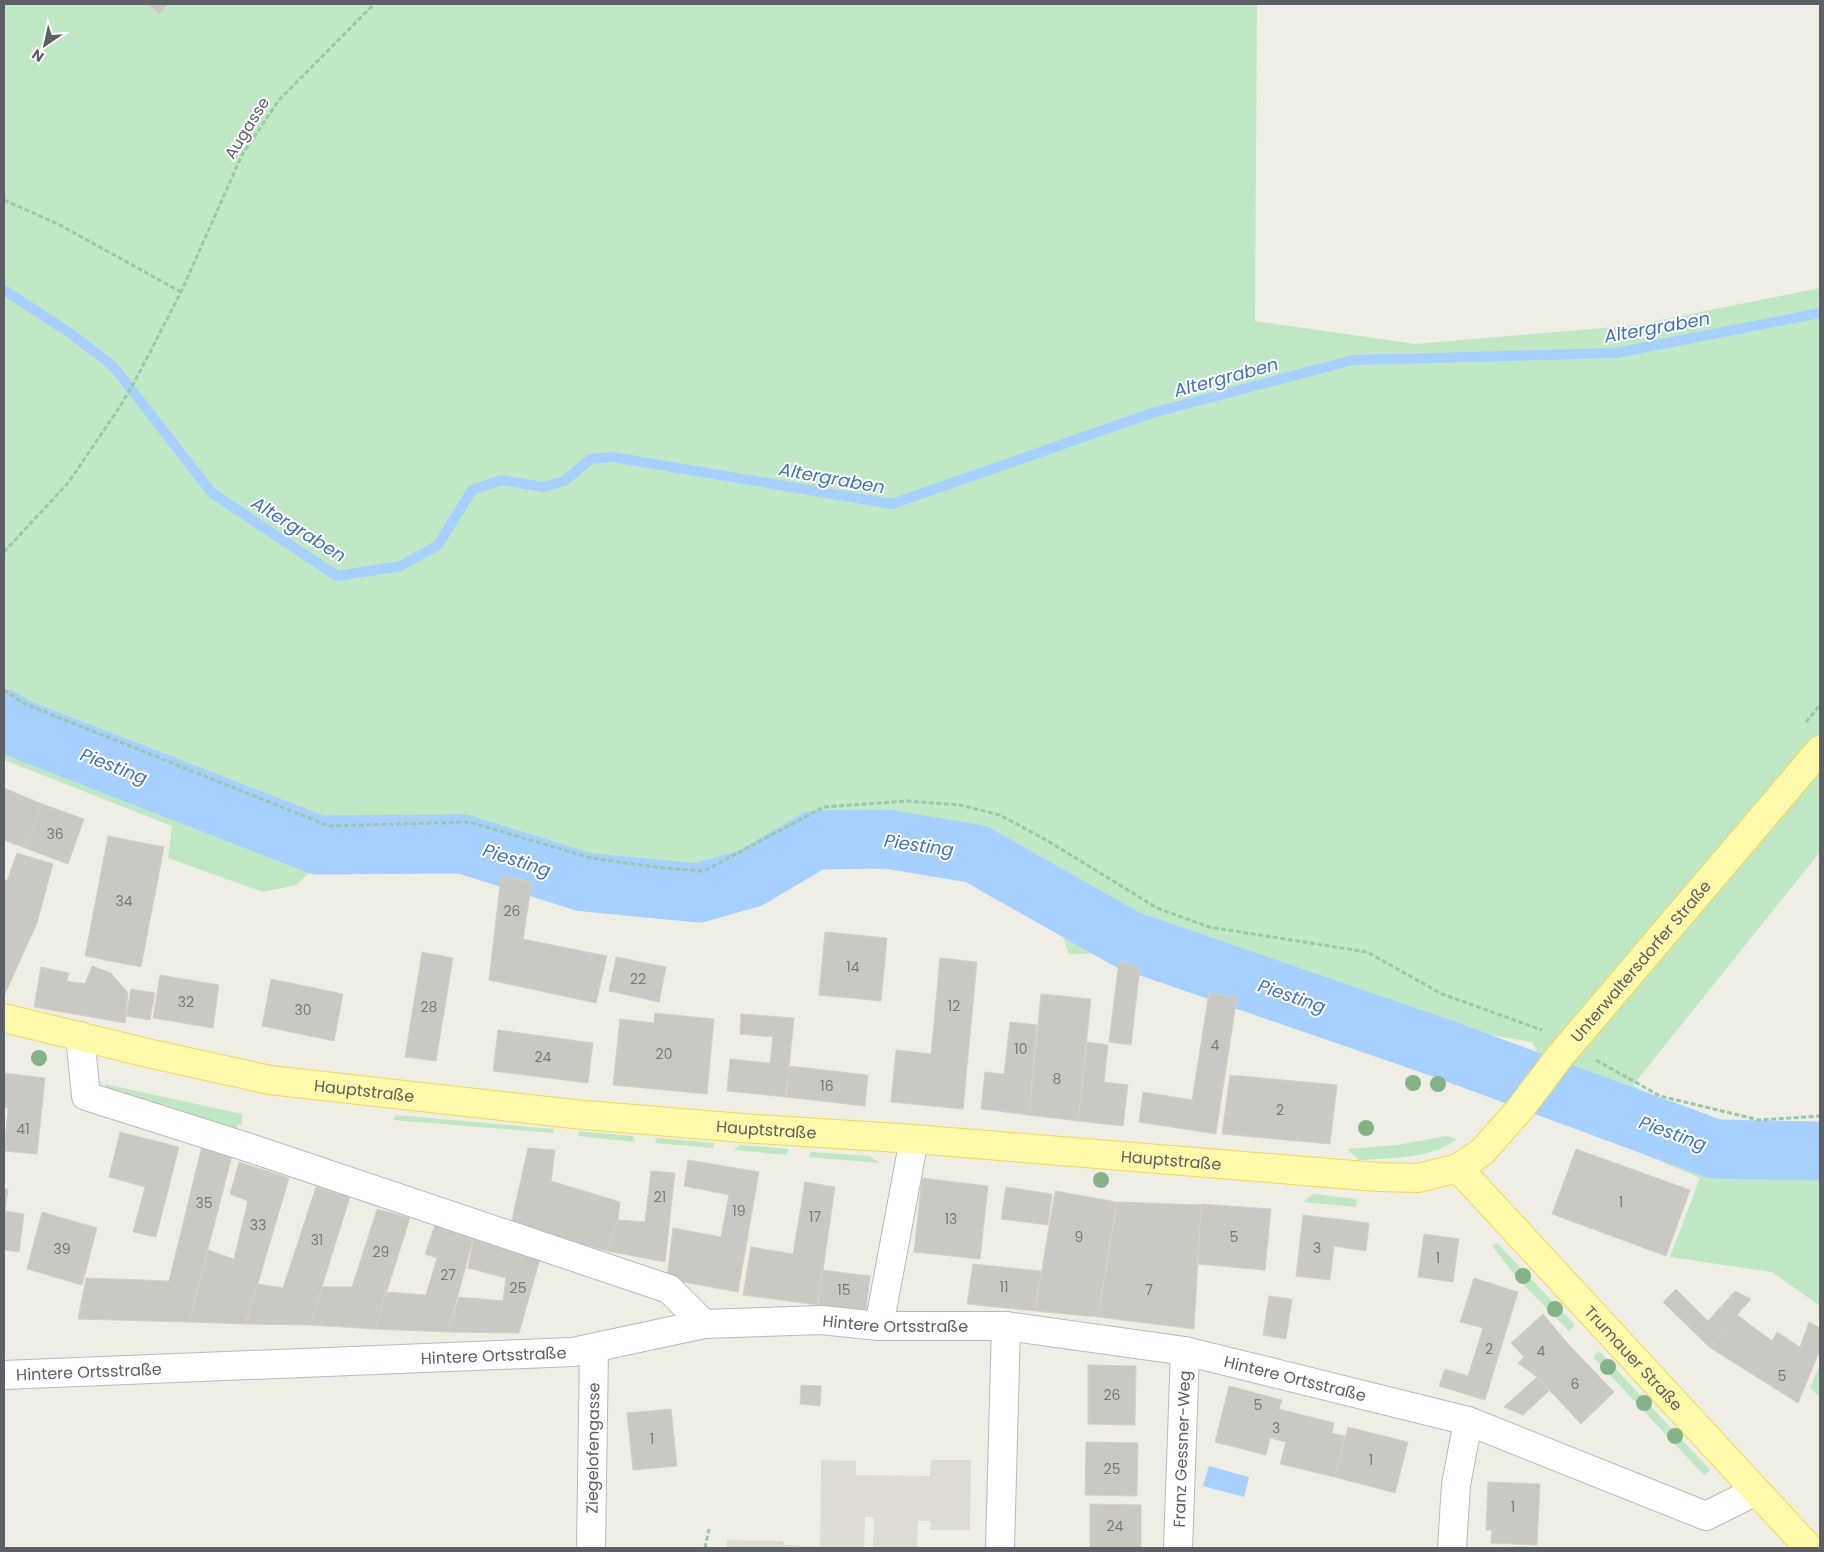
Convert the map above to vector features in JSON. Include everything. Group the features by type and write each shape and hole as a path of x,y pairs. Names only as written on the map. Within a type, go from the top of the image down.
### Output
{"main road":[{"name":"Unterwaltersdorfer Straße","path":"1458,1168 1482,1152 1520,1109 1565,1050 1820,750"},
{"name":"Hauptstraße","path":"4,1018 270,1080 574,1114 742,1128 914,1139 1378,1177 1418,1178 1458,1168"},
{"name":"Trumauer Straße","path":"1458,1168 1809,1548"}],"street":[{"path":"80,1036 86,1096 253,1149 669,1288 704,1324"},
{"path":"879,1326 914,1139"},
{"name":"Hintere Ortsstraße","path":"4,1375 573,1352 704,1324 821,1320 879,1326 1006,1326 1185,1351 1468,1421 1706,1516 1756,1491"},
{"path":"1000,1548 1006,1326"},
{"name":"Ziegelofengasse","path":"591,1548 594,1348"},
{"name":"Franz Gessner-Weg","path":"1178,1548 1185,1351"},
{"path":"1452,1548 1456,1485 1468,1421"}],"path":[{"name":"Augasse","path":"4,552 68,483 121,405 181,292 242,155 279,100 374,4"},
{"path":"4,200 58,224 181,292"},
{"path":"4,690 26,704 329,826 469,822 591,858 663,868 704,871 824,807 907,801 960,805 1000,815 1048,841 1157,908 1210,927 1366,952 1442,994 1541,1029 1565,1050 1660,1096 1759,1120 1820,1116"},
{"path":"705,1548 709,1528"}],"shaded area":[{"path":"821,1460 856,1461 856,1475 930,1476 931,1460 971,1460 970,1530 930,1530 931,1521 918,1521 917,1548 873,1548 874,1517 865,1517 864,1548 727,1548 727,1540 783,1541 784,1545 820,1546"}],"green space":[{"path":"4,4 1257,4 1255,321 1416,344 1636,325 1820,288 1820,852 1633,1085 1668,1108 1769,1129 1820,1125 1820,1306 1772,1272 1670,1257 1700,1178 1572,1124 1532,1042 1287,1000 1164,952 1069,954 1045,887 974,858 933,866 827,860 775,888 596,876 481,831 347,837 296,885 263,892 168,858 172,826 4,760"},
{"path":"105,1084 242,1114 242,1125 238,1124 236,1133 107,1093"},
{"path":"396,1115 553,1129 554,1133 393,1120"},
{"path":"579,1131 633,1136 635,1142 578,1136"},
{"path":"1446,1136 1457,1139 1447,1146 1436,1150 1397,1158 1359,1160 1347,1149 1397,1145"},
{"path":"656,1138 714,1143 713,1148 655,1143"},
{"path":"740,1145 788,1149 787,1155 734,1150"},
{"path":"811,1152 869,1156 880,1163 809,1157"},
{"path":"1313,1194 1357,1199 1356,1207 1303,1202"},
{"path":"1497,1243 1575,1325 1569,1331 1517,1278 1492,1246"},
{"path":"1599,1351 1710,1470 1704,1475 1593,1357"},
{"path":"1820,1364 1820,1397 1810,1388"}],"water":[{"path":"1209,1466 1249,1477 1244,1497 1203,1486"}],"building":[{"path":"148,4 168,4 159,14"},
{"path":"4,788 42,804 25,848 4,840"},
{"path":"42,804 84,819 68,864 25,848"},
{"path":"108,836 164,847 141,967 85,956"},
{"path":"17,853 53,864 37,923 4,996 4,879 7,881"},
{"path":"501,876 532,882 523,939 607,956 596,1003 489,980"},
{"path":"825,932 887,938 881,1001 819,995"},
{"path":"422,952 453,958 436,1061 405,1057"},
{"path":"616,957 666,967 659,1002 609,991"},
{"path":"940,958 977,962 963,1109 891,1102 896,1050 931,1054"},
{"path":"1119,961 1140,968 1131,1045 1109,1042"},
{"path":"92,966 111,973 128,993 125,1023 34,1007 41,967 69,973 67,981 85,984"},
{"path":"160,975 219,985 213,1028 153,1018"},
{"path":"271,979 343,994 334,1041 262,1026"},
{"path":"131,989 155,993 150,1020 126,1016"},
{"path":"1209,993 1237,997 1216,1134 1139,1122 1143,1092 1192,1100"},
{"path":"1041,994 1091,999 1078,1121 1029,1115"},
{"path":"655,1013 714,1019 707,1094 613,1085 620,1019 654,1023"},
{"path":"741,1014 794,1018 786,1097 727,1091 730,1059 770,1063 773,1037 740,1034"},
{"path":"1010,1022 1037,1025 1029,1115 981,1109 985,1072 1004,1074"},
{"path":"498,1030 593,1043 588,1083 493,1071"},
{"path":"1087,1042 1108,1045 1104,1082 1128,1085 1123,1126 1078,1121"},
{"path":"789,1066 868,1075 865,1106 786,1097"},
{"path":"4,1073 45,1078 37,1154 4,1151 8,1108 4,1108"},
{"path":"1230,1075 1337,1085 1330,1144 1222,1134"},
{"path":"120,1132 179,1147 156,1237 133,1232 145,1187 109,1177"},
{"path":"202,1146 232,1156 189,1322 78,1319 86,1278 169,1281"},
{"path":"528,1148 555,1150 551,1181 620,1202 618,1220 607,1251 511,1224"},
{"path":"1576,1149 1690,1190 1666,1256 1552,1214"},
{"path":"688,1160 759,1172 738,1292 667,1279 673,1228 721,1237 729,1195 684,1186"},
{"path":"239,1162 289,1178 246,1324 189,1322 208,1250 234,1259 248,1201 230,1194"},
{"path":"651,1171 675,1173 665,1262 607,1251 618,1220 645,1222"},
{"path":"922,1178 988,1186 980,1259 914,1252"},
{"path":"805,1182 835,1187 818,1305 743,1295 751,1247 793,1254"},
{"path":"316,1187 350,1197 310,1325 246,1324 257,1284 283,1288"},
{"path":"1006,1187 1052,1194 1048,1225 1001,1219"},
{"path":"4,1189 8,1189 5,1211 24,1214 19,1252 4,1250"},
{"path":"1055,1191 1117,1202 1098,1317 1035,1311"},
{"path":"1117,1202 1201,1205 1194,1329 1098,1317"},
{"path":"1201,1204 1271,1209 1265,1270 1198,1264"},
{"path":"377,1209 410,1218 375,1329 310,1325 322,1287 352,1287"},
{"path":"42,1212 97,1228 82,1285 27,1269"},
{"path":"1303,1215 1369,1223 1366,1251 1334,1246 1330,1280 1296,1276"},
{"path":"435,1225 474,1236 448,1332 375,1329 386,1292 426,1295 437,1258 425,1254"},
{"path":"1424,1234 1459,1239 1453,1282 1418,1277"},
{"path":"474,1236 542,1252 519,1333 448,1332 459,1297 503,1301 506,1278 468,1268"},
{"path":"973,1264 1041,1271 1035,1311 967,1304"},
{"path":"822,1270 870,1276 866,1310 818,1305"},
{"path":"1474,1278 1518,1292 1485,1400 1439,1386 1445,1369 1468,1376 1483,1328 1460,1322"},
{"path":"1676,1289 1708,1321 1735,1291 1751,1299 1709,1347 1663,1302"},
{"path":"1269,1296 1292,1299 1286,1339 1263,1335"},
{"path":"1543,1314 1570,1346 1537,1377 1518,1363 1524,1357 1511,1343"},
{"path":"1737,1315 1772,1341 1777,1332 1800,1347 1809,1322 1820,1328 1820,1350 1798,1403 1709,1347"},
{"path":"1570,1346 1614,1392 1581,1424 1537,1377"},
{"path":"1088,1365 1136,1366 1135,1425 1088,1424"},
{"path":"1537,1377 1549,1391 1523,1415 1504,1407"},
{"path":"801,1385 821,1386 820,1406 800,1404"},
{"path":"1229,1386 1282,1400 1279,1409 1334,1423 1332,1433 1345,1436 1335,1477 1280,1464 1286,1442 1270,1438 1266,1455 1215,1442"},
{"path":"671,1409 677,1466 633,1470 627,1413"},
{"path":"1348,1427 1408,1442 1395,1493 1335,1477"},
{"path":"1086,1442 1138,1443 1137,1496 1085,1495"},
{"path":"1488,1482 1540,1484 1537,1545 1491,1543 1492,1530 1486,1530"},
{"path":"1090,1504 1141,1505 1141,1548 1090,1548"}],"waterway":[{"name":"Altergraben","path":"4,290 70,333 113,366 212,493 337,576 401,566 438,545 472,490 501,480 543,487 564,481 591,459 612,457 892,504 1152,413 1353,360 1616,353 1820,313"},
{"name":"Piesting","path":"4,719 15,727 318,845 463,844 584,882 698,893 751,878 815,840 886,839 976,854 1128,940 1441,1048 1715,1149 1820,1151"}]}
